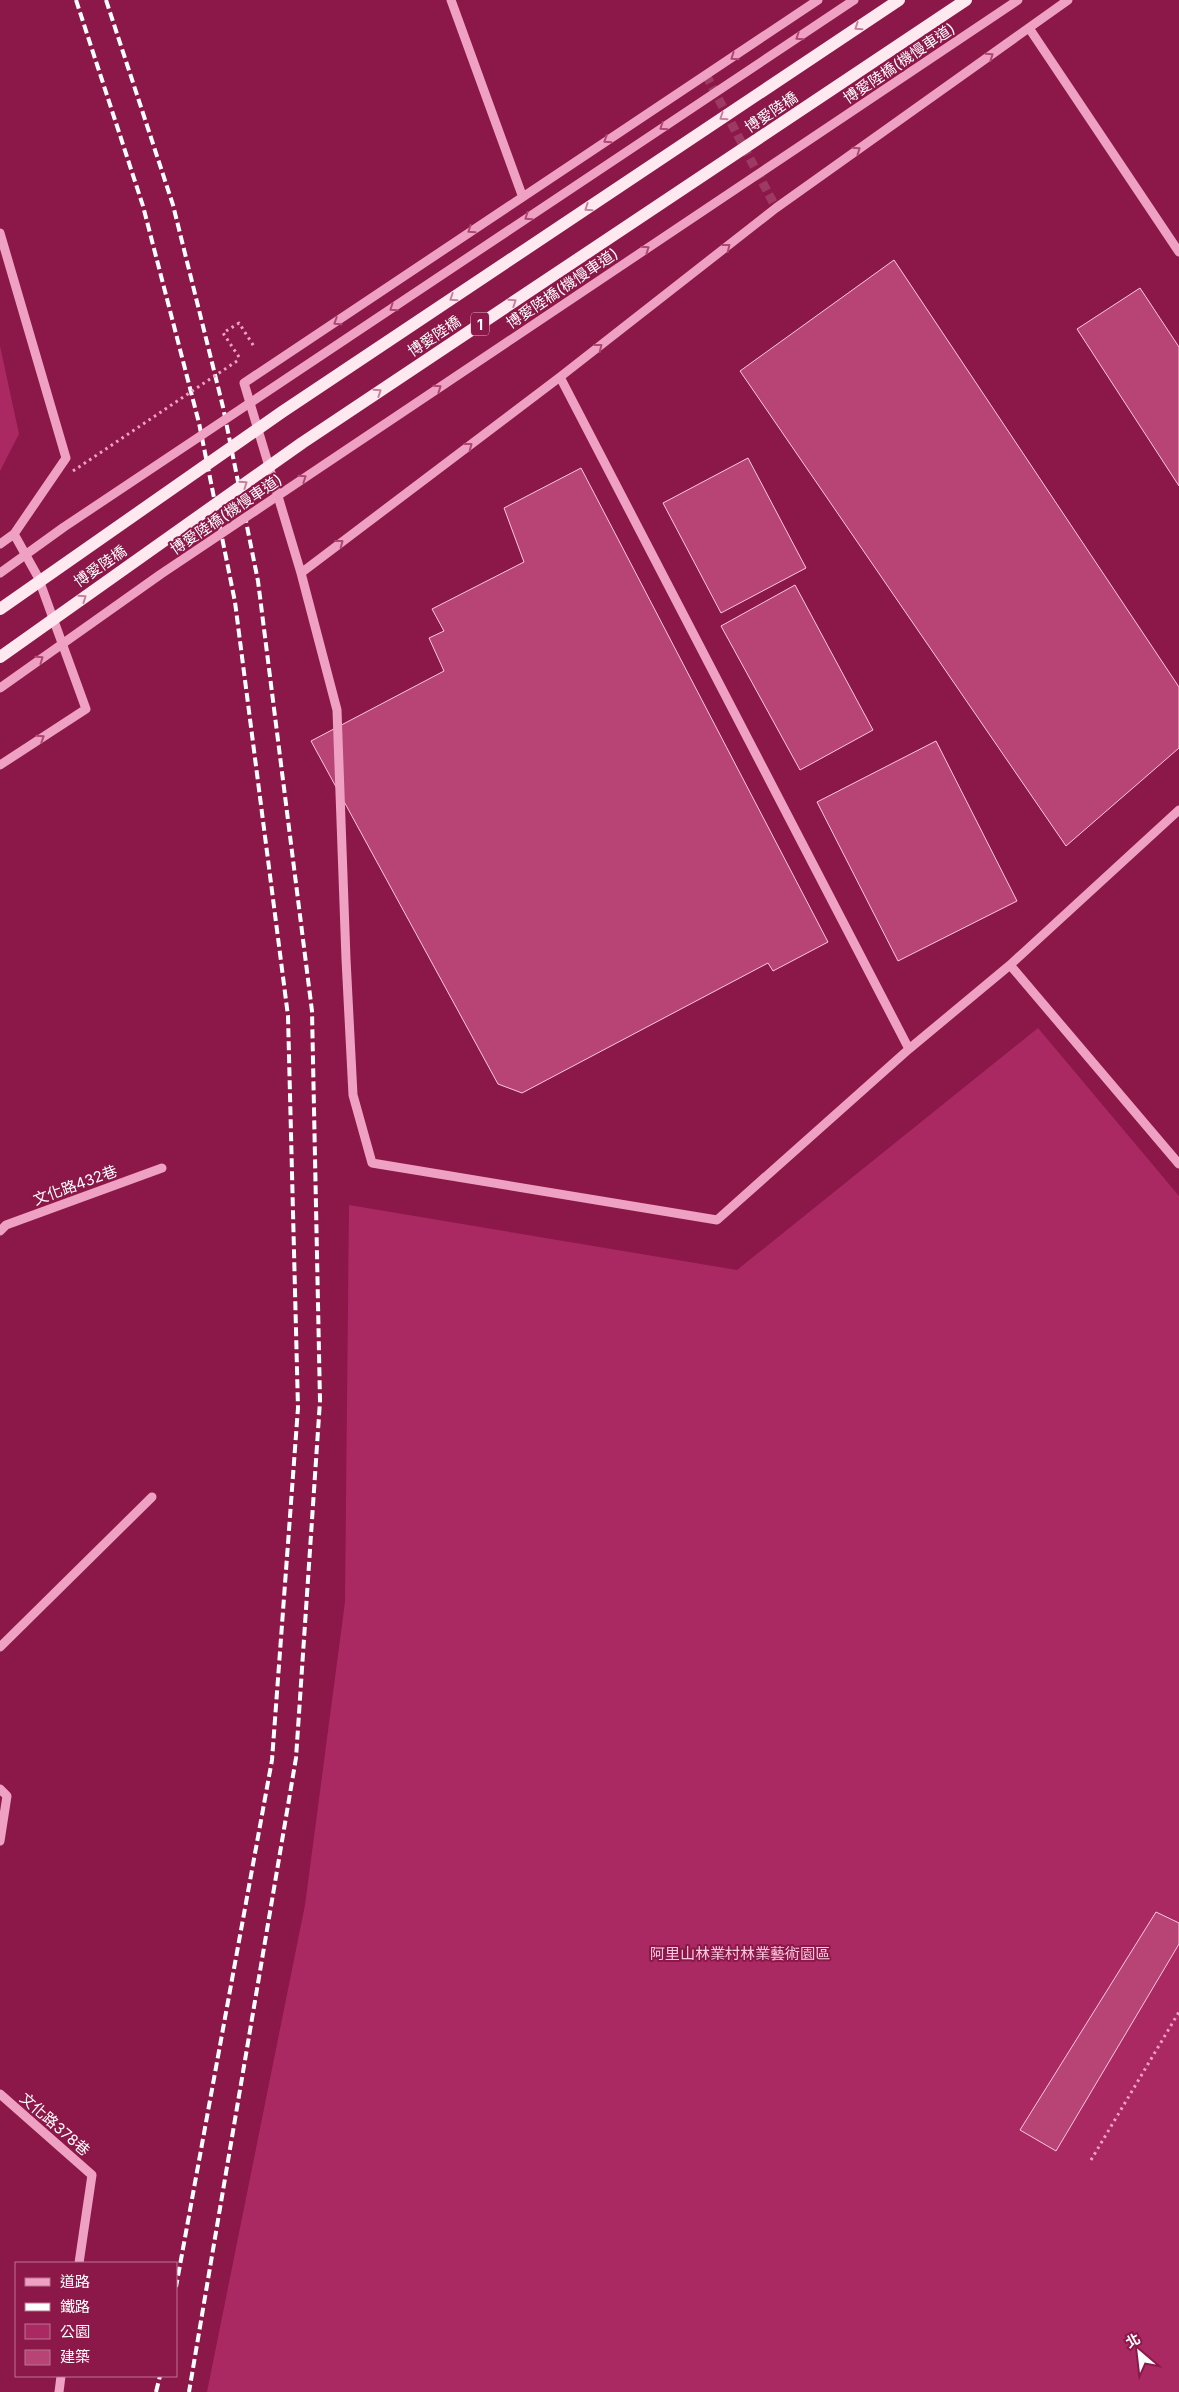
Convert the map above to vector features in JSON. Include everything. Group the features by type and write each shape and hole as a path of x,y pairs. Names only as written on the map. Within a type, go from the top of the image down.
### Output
{"main road":[{"name":"博愛陸橋","path":"0,609 282,412 899,0"},
{"name":"博愛陸橋","path":"0,657 302,443 966,0"}],"street":[{"path":"451,0 522,196"},
{"path":"818,0 244,383 301,573 337,710 353,1095 372,1163 717,1220 909,1049 1010,966 1179,810"},
{"path":"0,573 72,522 854,0"},
{"name":"博愛陸橋(機慢車道)","path":"0,688 169,568 1018,0"},
{"path":"301,573 560,377 776,208 1068,0"},
{"path":"1029,28 1179,252"},
{"path":"0,233 66,458 14,534 0,544"},
{"path":"560,377 909,1049"},
{"path":"0,765 86,709 38,578 14,534"},
{"path":"1010,966 1179,1164"},
{"name":"文化路432巷","path":"0,1231 6,1225 162,1168"},
{"path":"0,1647 152,1497"},
{"path":"0,1789 7,1796 0,1842"},
{"name":"文化路378巷","path":"0,2094 92,2175 79,2262"},
{"path":"59,2392 61,2377"}],"path":[{"path":"74,470 240,359 223,332 239,323 268,367"},
{"path":"1091,2160 1179,2012"}],"green space":[{"path":"0,346 19,434 0,471"},
{"name":"阿里山林業村林業藝術園區","path":"1038,1028 1179,1196 1179,2392 207,2392 305,1905 345,1602 349,1205 737,1270"}],"building":[{"path":"894,260 1179,687 1179,748 1066,846 740,371"},
{"path":"1140,288 1179,347 1179,486 1077,329"},
{"path":"748,458 806,568 721,613 663,503"},
{"path":"581,468 828,942 773,971 768,963 522,1093 498,1084 311,741 444,671 429,638 444,631 432,609 524,562 504,508"},
{"path":"795,585 873,730 800,770 721,626"},
{"path":"936,741 1017,901 898,961 817,802"},
{"path":"1156,1912 1179,1923 1179,1944 1056,2151 1020,2130"}],"tunnel":[{"path":"706,75 776,208"}],"railway":[{"path":"76,0 143,206 199,423 235,602 288,1016 298,1408 272,1760 178,2276"},
{"path":"106,0 173,205 223,407 258,581 312,1011 320,1401 296,1758 189,2392"},
{"path":"156,2392 160,2377"}]}
